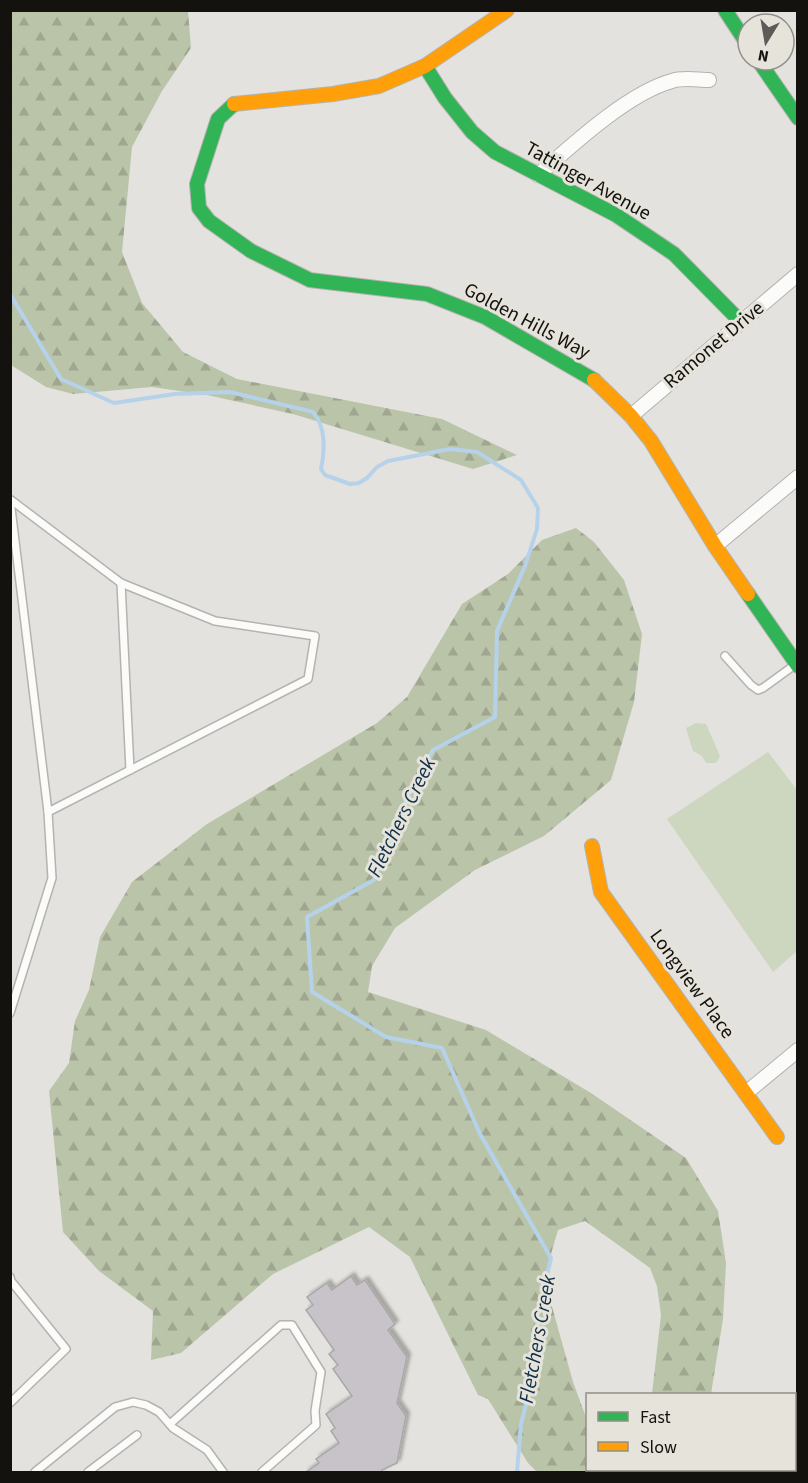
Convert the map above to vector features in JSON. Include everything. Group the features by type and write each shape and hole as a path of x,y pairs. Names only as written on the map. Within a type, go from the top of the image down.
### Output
{"street":[{"name":"Golden Hills Way","path":"507,10 425,66 379,86 333,94 232,104 218,119 197,184 200,208 209,221 251,251 310,280 427,294 485,317 591,377 632,416 651,441 715,546 797,665"},
{"path":"725,10 736,27"},
{"name":"Tattinger Avenue","path":"425,66 445,98 472,132 495,152 616,215 674,254 741,322"},
{"path":"766,72 798,118"},
{"path":"538,176 580,138 642,93 673,80 709,80"},
{"name":"Ramonet Drive","path":"632,416 798,274"},
{"path":"715,546 798,477"},
{"name":"Longview Place","path":"592,846 601,892 777,1137"},
{"path":"746,1093 798,1050"}],"lane":[{"path":"11,500 121,583 215,621 315,636 308,679 48,812"},
{"path":"10,1013 52,878 48,812 11,500"},
{"path":"121,583 130,770"},
{"path":"725,656 758,690 797,665"},
{"path":"10,1277 66,1349 10,1403"},
{"path":"170,1424 281,1324 292,1325 321,1372 315,1404 316,1425 262,1473"},
{"path":"35,1473 120,1404 133,1402 146,1405 159,1412 170,1424 207,1450 223,1473"},
{"path":"88,1473 137,1435"}],"green space":[{"path":"10,11 188,11 191,48 162,91 132,147 122,252 142,303 183,352 237,379 442,419 517,455 473,469 293,414 207,395 152,387 73,394 46,387 11,365"},
{"path":"576,528 594,542 624,580 642,634 634,702 611,780 544,836 475,870 395,928 372,966 368,992 486,1030 591,1093 686,1158 718,1211 726,1263 723,1319 711,1393 652,1393 661,1315 657,1286 650,1268 585,1221 558,1230 544,1278 573,1382 586,1417 586,1471 607,1472 537,1472 528,1463 488,1399 478,1395 410,1257 369,1227 273,1274 181,1353 151,1360 153,1311 99,1271 63,1232 49,1091 69,1063 75,1021 89,990 100,937 132,882 207,824 377,723 407,697 462,604 508,574 542,540"},
{"path":"696,723 706,724 720,756 716,763 706,763 702,756 693,751 686,728"},
{"path":"768,752 797,790 797,951 773,972 667,819"},
{"path":"644,1471 703,1471 703,1472"}],"building":[{"path":"351,1276 357,1285 365,1280 395,1324 388,1330 407,1357 397,1403 406,1416 397,1463 382,1472 306,1472 319,1463 316,1459 339,1443 331,1431 335,1428 326,1414 352,1396 333,1369 338,1365 329,1354 334,1350 306,1310 313,1305 307,1297 327,1283 332,1290"}],"waterway":[{"name":"Fletchers Creek","path":"10,294 61,379 114,403 175,394 230,392 313,412 320,425 323,439 321,469 325,475 350,484 359,483 377,467 388,461 450,449 477,452 521,480 538,508 537,529 525,566 497,631 495,717 433,750 392,827 374,880 307,917 312,992 386,1037 442,1048 480,1134 551,1258 538,1313 533,1378 521,1424 517,1472"}],"traffic: fast":[{"path":"725,10 736,27"},
{"path":"425,66 445,98 472,132 495,152 616,215 674,254 741,322"},
{"path":"766,72 798,118"},
{"path":"234,104 218,119 197,184 199,208 209,221 251,251 310,280 427,294 485,317 594,380"},
{"path":"748,594 798,666"}],"traffic: slow":[{"path":"234,104 333,94 379,86 425,66 507,10"},
{"path":"594,380 631,416 651,441 715,546 748,594"},
{"path":"592,846 601,892 777,1137"}]}
